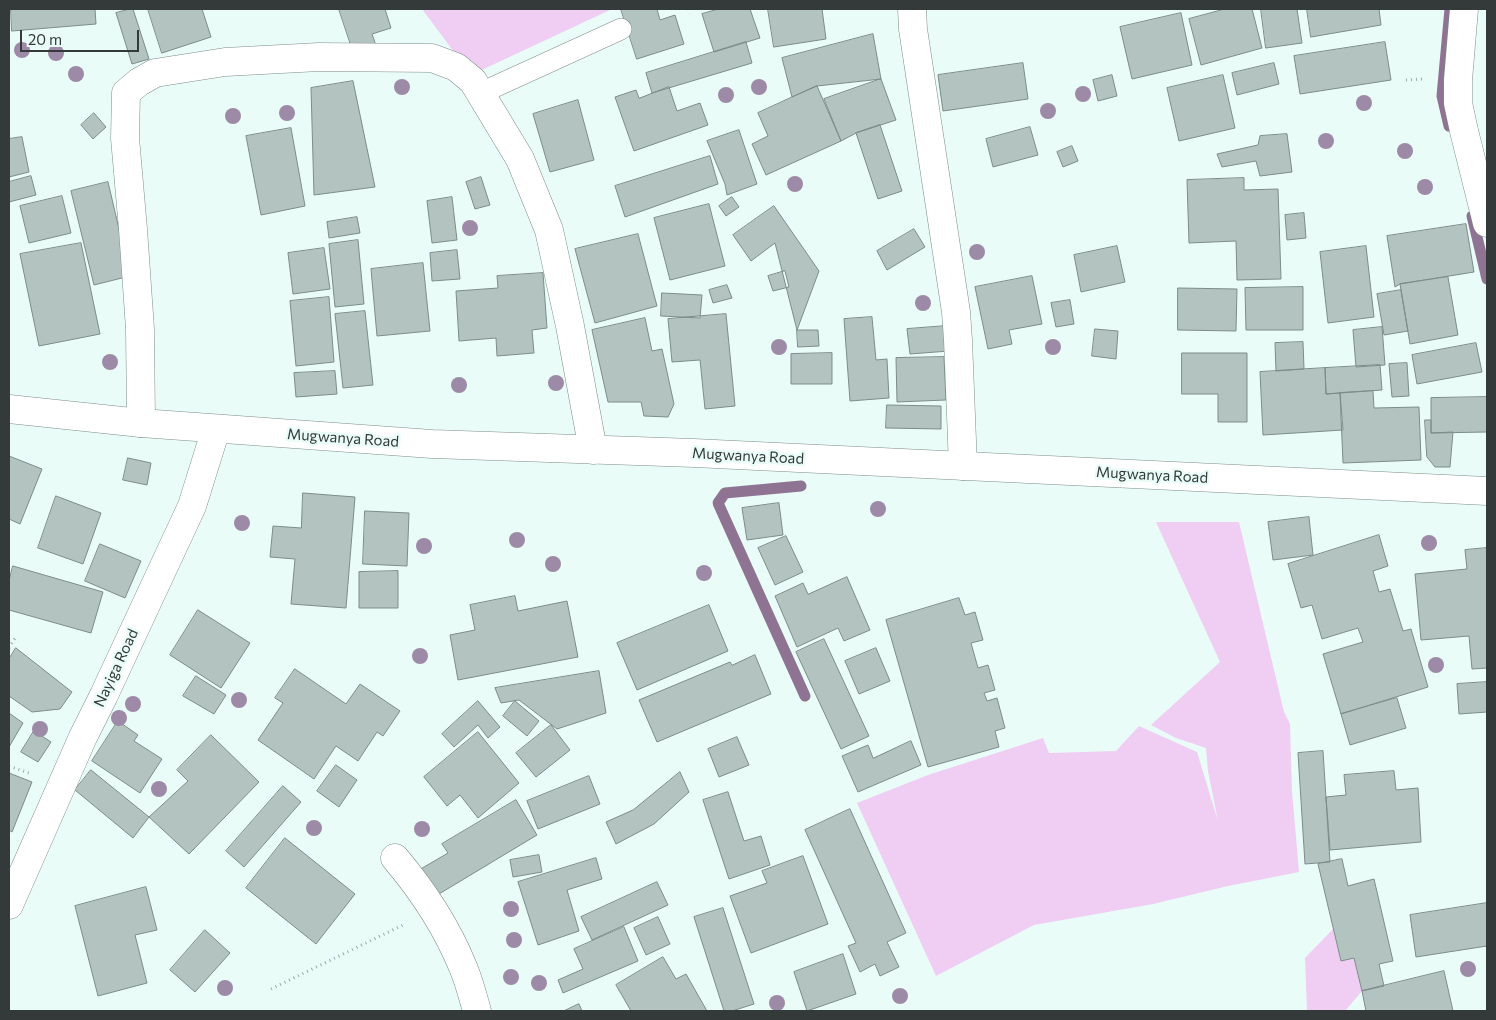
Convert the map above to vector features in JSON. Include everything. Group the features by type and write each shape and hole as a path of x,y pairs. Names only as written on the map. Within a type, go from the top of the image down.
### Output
{"street":[{"path":"912,9 913,29 956,312 963,466"},
{"path":"1464,9 1458,102 1487,222"},
{"path":"141,424 140,328 125,138 126,93 139,82 155,73 225,62 319,57 432,58 456,67 473,81 482,93 520,159 548,230 570,326 592,450"},
{"name":"Mugwanya Road","path":"9,409 141,424 432,444 963,466 1487,491"},
{"name":"Nayiga Road","path":"9,905 83,737 192,506 216,429"},
{"path":"396,858 433,910 454,947 464,969 477,1011"}],"lane":[{"path":"482,93 621,29"}],"path":[{"path":"688,9 689,14"},
{"path":"9,648 15,638"},
{"path":"271,989 433,910"}],"shaded area":[{"path":"422,9 610,9 610,10 471,75"},
{"path":"1156,522 1239,522 1284,712 1290,724 1292,791 1299,872 1228,886 1153,904 1034,925 936,976 857,803 928,775 1043,738 1049,753 1116,751 1139,726 1197,752 1218,821 1208,771 1206,748 1176,738 1151,725 1220,662"},
{"path":"1333,929 1341,961 1354,958 1362,991 1345,1011 1307,1011 1305,958"}],"building":[{"path":"11,9 95,9 96,24 12,31"},
{"path":"133,9 149,59 132,64 116,13"},
{"path":"148,9 202,9 211,37 162,53"},
{"path":"339,9 385,9 391,28 372,34 378,51 354,54"},
{"path":"621,9 657,9 660,20 675,15 684,44 637,59"},
{"path":"719,9 750,9 760,38 714,52 702,14"},
{"path":"768,9 822,9 826,39 774,47"},
{"path":"1225,9 1252,9 1262,48 1201,65 1189,19"},
{"path":"1261,9 1297,9 1302,43 1266,48"},
{"path":"1307,9 1379,9 1381,25 1311,37"},
{"path":"1181,13 1192,65 1132,79 1120,27"},
{"path":"873,34 881,79 817,86 792,97 782,58"},
{"path":"746,42 752,63 652,93 646,73"},
{"path":"1385,42 1391,80 1300,94 1294,56"},
{"path":"1023,63 1028,99 943,111 938,75"},
{"path":"1274,63 1279,84 1237,95 1232,73"},
{"path":"1112,75 1117,96 1098,101 1093,80"},
{"path":"1223,75 1235,128 1179,141 1167,88"},
{"path":"881,79 896,120 856,133 841,141 824,99"},
{"path":"353,81 375,187 314,195 311,88"},
{"path":"817,86 841,141 766,175 752,144 768,136 758,113"},
{"path":"669,87 677,111 700,103 708,125 634,151 615,97 636,90 639,98"},
{"path":"578,100 594,160 550,172 533,114"},
{"path":"94,113 106,127 93,139 81,125"},
{"path":"880,125 902,191 878,199 856,133"},
{"path":"1030,127 1038,155 993,167 986,139"},
{"path":"291,128 305,206 261,215 246,136"},
{"path":"739,130 757,184 727,195 725,184 707,141"},
{"path":"1287,134 1292,172 1260,176 1256,161 1222,167 1217,154 1258,145 1260,136"},
{"path":"22,137 29,172 9,177 9,139"},
{"path":"1072,146 1078,161 1063,167 1057,152"},
{"path":"710,156 718,184 625,217 615,186"},
{"path":"31,176 36,195 9,202 9,182"},
{"path":"481,177 490,205 475,209 466,182"},
{"path":"1244,178 1244,190 1278,189 1281,279 1237,280 1236,241 1189,243 1187,180"},
{"path":"108,182 130,276 94,285 71,191"},
{"path":"62,196 71,233 29,243 20,206"},
{"path":"452,197 457,240 432,243 427,201"},
{"path":"732,197 739,207 726,216 719,206"},
{"path":"709,204 725,266 670,280 654,218"},
{"path":"774,206 819,271 797,330 775,243 751,261 733,235"},
{"path":"1304,213 1306,238 1287,240 1285,215"},
{"path":"357,217 360,233 329,238 327,222"},
{"path":"1466,224 1474,272 1400,284 1395,287 1387,236"},
{"path":"914,229 925,247 887,270 877,251"},
{"path":"638,234 657,306 595,323 575,249"},
{"path":"358,240 364,304 335,307 329,244"},
{"path":"81,243 100,334 39,346 20,254"},
{"path":"1117,246 1125,282 1081,292 1074,255"},
{"path":"1366,246 1374,317 1328,323 1320,252"},
{"path":"324,248 330,289 293,294 288,253"},
{"path":"457,250 460,279 432,281 430,253"},
{"path":"423,263 430,331 377,336 371,269"},
{"path":"785,271 789,287 773,291 768,276"},
{"path":"543,273 547,328 532,330 534,353 497,356 496,338 459,341 456,291 498,288 497,276"},
{"path":"1032,276 1042,324 1009,330 1012,344 988,349 975,287"},
{"path":"1448,277 1458,335 1410,344 1400,284"},
{"path":"727,285 732,298 713,303 709,290"},
{"path":"1303,287 1303,330 1246,330 1245,288"},
{"path":"1178,288 1237,289 1236,331 1178,330"},
{"path":"1401,290 1408,331 1384,335 1377,294"},
{"path":"662,293 702,295 700,318 661,316"},
{"path":"329,297 334,362 296,366 290,301"},
{"path":"1070,300 1074,324 1056,327 1051,303"},
{"path":"365,311 373,385 343,388 335,314"},
{"path":"726,314 735,406 705,409 700,360 672,362 668,319"},
{"path":"872,317 876,360 887,359 889,398 850,401 844,319"},
{"path":"645,318 652,351 662,349 674,404 668,417 644,416 641,402 608,402 592,330"},
{"path":"946,326 949,351 910,354 907,329"},
{"path":"1382,327 1385,365 1356,367 1353,330"},
{"path":"1095,329 1118,331 1116,359 1092,356"},
{"path":"797,330 818,330 819,346 798,347"},
{"path":"1303,342 1304,369 1276,371 1275,343"},
{"path":"1476,343 1482,372 1417,384 1412,355"},
{"path":"832,353 832,384 791,384 791,354"},
{"path":"1182,353 1247,353 1247,422 1218,422 1218,394 1182,394"},
{"path":"944,357 946,400 897,402 896,358"},
{"path":"1407,363 1409,396 1392,397 1389,364"},
{"path":"1380,365 1382,390 1326,394 1325,368"},
{"path":"1325,368 1326,394 1340,393 1343,430 1263,435 1260,372"},
{"path":"335,371 337,394 296,397 294,373"},
{"path":"1373,391 1374,408 1419,407 1421,460 1343,463 1340,393"},
{"path":"1487,397 1487,432 1431,433 1431,398"},
{"path":"887,405 941,406 941,429 886,428"},
{"path":"1425,420 1431,420 1431,433 1453,432 1450,467 1435,467 1427,457"},
{"path":"9,456 42,469 20,524 9,519"},
{"path":"128,458 151,463 147,485 123,480"},
{"path":"303,493 355,497 346,608 291,604 295,559 270,557 273,526 301,528"},
{"path":"56,496 101,513 83,564 38,548"},
{"path":"779,503 783,535 747,540 742,508"},
{"path":"365,511 409,513 407,566 363,564"},
{"path":"1309,517 1313,555 1273,560 1268,522"},
{"path":"1379,535 1388,566 1373,571 1379,592 1390,589 1403,631 1411,629 1428,687 1341,714 1323,654 1363,642 1358,628 1322,639 1312,605 1301,608 1288,564"},
{"path":"786,536 803,572 775,585 758,548"},
{"path":"100,544 141,561 125,598 85,581"},
{"path":"1487,548 1487,668 1472,669 1469,636 1421,640 1415,574 1467,569 1465,550"},
{"path":"13,566 103,592 91,633 9,610 9,581"},
{"path":"398,571 398,608 359,608 359,572"},
{"path":"847,577 870,630 844,641 838,628 797,647 775,596 803,583 808,594"},
{"path":"515,596 518,611 567,601 578,657 458,680 450,635 475,630 470,605"},
{"path":"959,598 965,615 975,612 983,640 971,643 978,668 988,665 995,690 984,693 987,701 997,698 1005,728 995,731 999,747 928,767 886,620"},
{"path":"709,605 728,651 637,690 617,643"},
{"path":"198,610 250,643 221,688 170,655"},
{"path":"824,639 869,736 841,749 796,652"},
{"path":"16,648 72,692 60,709 32,712 9,696 9,659"},
{"path":"876,648 890,681 859,694 845,661"},
{"path":"755,655 771,694 657,742 639,700 730,662 732,665"},
{"path":"295,669 346,704 360,684 400,711 383,736 377,732 358,761 336,746 314,779 258,740 283,703 275,698"},
{"path":"599,671 606,713 557,729 519,700 501,703 495,688"},
{"path":"196,676 226,695 214,714 183,696"},
{"path":"1487,682 1487,712 1459,714 1457,684"},
{"path":"1397,698 1406,728 1350,745 1341,714"},
{"path":"478,701 500,727 488,738 478,725 454,747 442,734"},
{"path":"515,701 539,721 527,736 503,716"},
{"path":"9,713 23,723 9,747"},
{"path":"118,721 138,735 134,741 162,759 140,793 92,761"},
{"path":"551,725 570,750 536,777 516,753"},
{"path":"34,731 51,742 38,762 21,752"},
{"path":"478,732 519,783 478,818 460,795 447,806 424,777"},
{"path":"211,735 259,782 189,854 149,817 188,781 177,770"},
{"path":"737,737 749,765 719,777 708,749"},
{"path":"911,741 921,765 858,792 842,756 868,745 873,758"},
{"path":"1323,751 1330,862 1305,864 1298,753"},
{"path":"336,765 357,780 339,807 317,791"},
{"path":"91,770 149,817 133,838 75,790"},
{"path":"1394,771 1396,790 1418,788 1421,842 1330,850 1326,797 1346,795 1344,775"},
{"path":"680,772 689,792 654,824 616,844 606,822 633,810"},
{"path":"9,773 32,782 12,832 9,830"},
{"path":"589,776 600,804 538,829 527,801"},
{"path":"283,786 301,802 244,867 226,851"},
{"path":"728,792 744,841 761,836 770,865 729,879 703,800"},
{"path":"516,800 537,835 434,897 419,870 448,853 442,844"},
{"path":"850,809 906,933 887,942 899,967 880,976 875,964 860,972 848,946 856,943 805,830"},
{"path":"285,838 355,894 316,944 246,888"},
{"path":"539,855 542,872 513,877 510,860"},
{"path":"803,856 828,924 751,953 730,896 767,883 762,871"},
{"path":"596,858 602,879 567,890 579,931 538,945 518,882"},
{"path":"1342,859 1348,886 1374,879 1393,961 1379,964 1384,986 1362,991 1354,958 1341,961 1318,864"},
{"path":"657,882 668,905 592,940 581,917"},
{"path":"146,887 157,930 135,935 147,983 98,996 75,906"},
{"path":"1487,903 1487,946 1416,957 1410,915"},
{"path":"723,908 754,1004 732,1011 724,1011 694,917"},
{"path":"658,917 670,944 646,955 634,928"},
{"path":"624,927 638,961 563,993 558,980 583,969 574,949"},
{"path":"205,930 230,953 195,992 170,970"},
{"path":"843,954 856,994 807,1011 794,972"},
{"path":"663,957 676,979 686,974 707,1011 631,1011 616,985"},
{"path":"1444,971 1453,1011 1366,1011 1362,991"},
{"path":"579,1004 582,1011 564,1011"}],"waterway":[{"path":"1449,126 1442,96 1450,9"},
{"path":"1472,216 1487,279"},
{"path":"801,486 725,493 718,503 805,696"}]}
